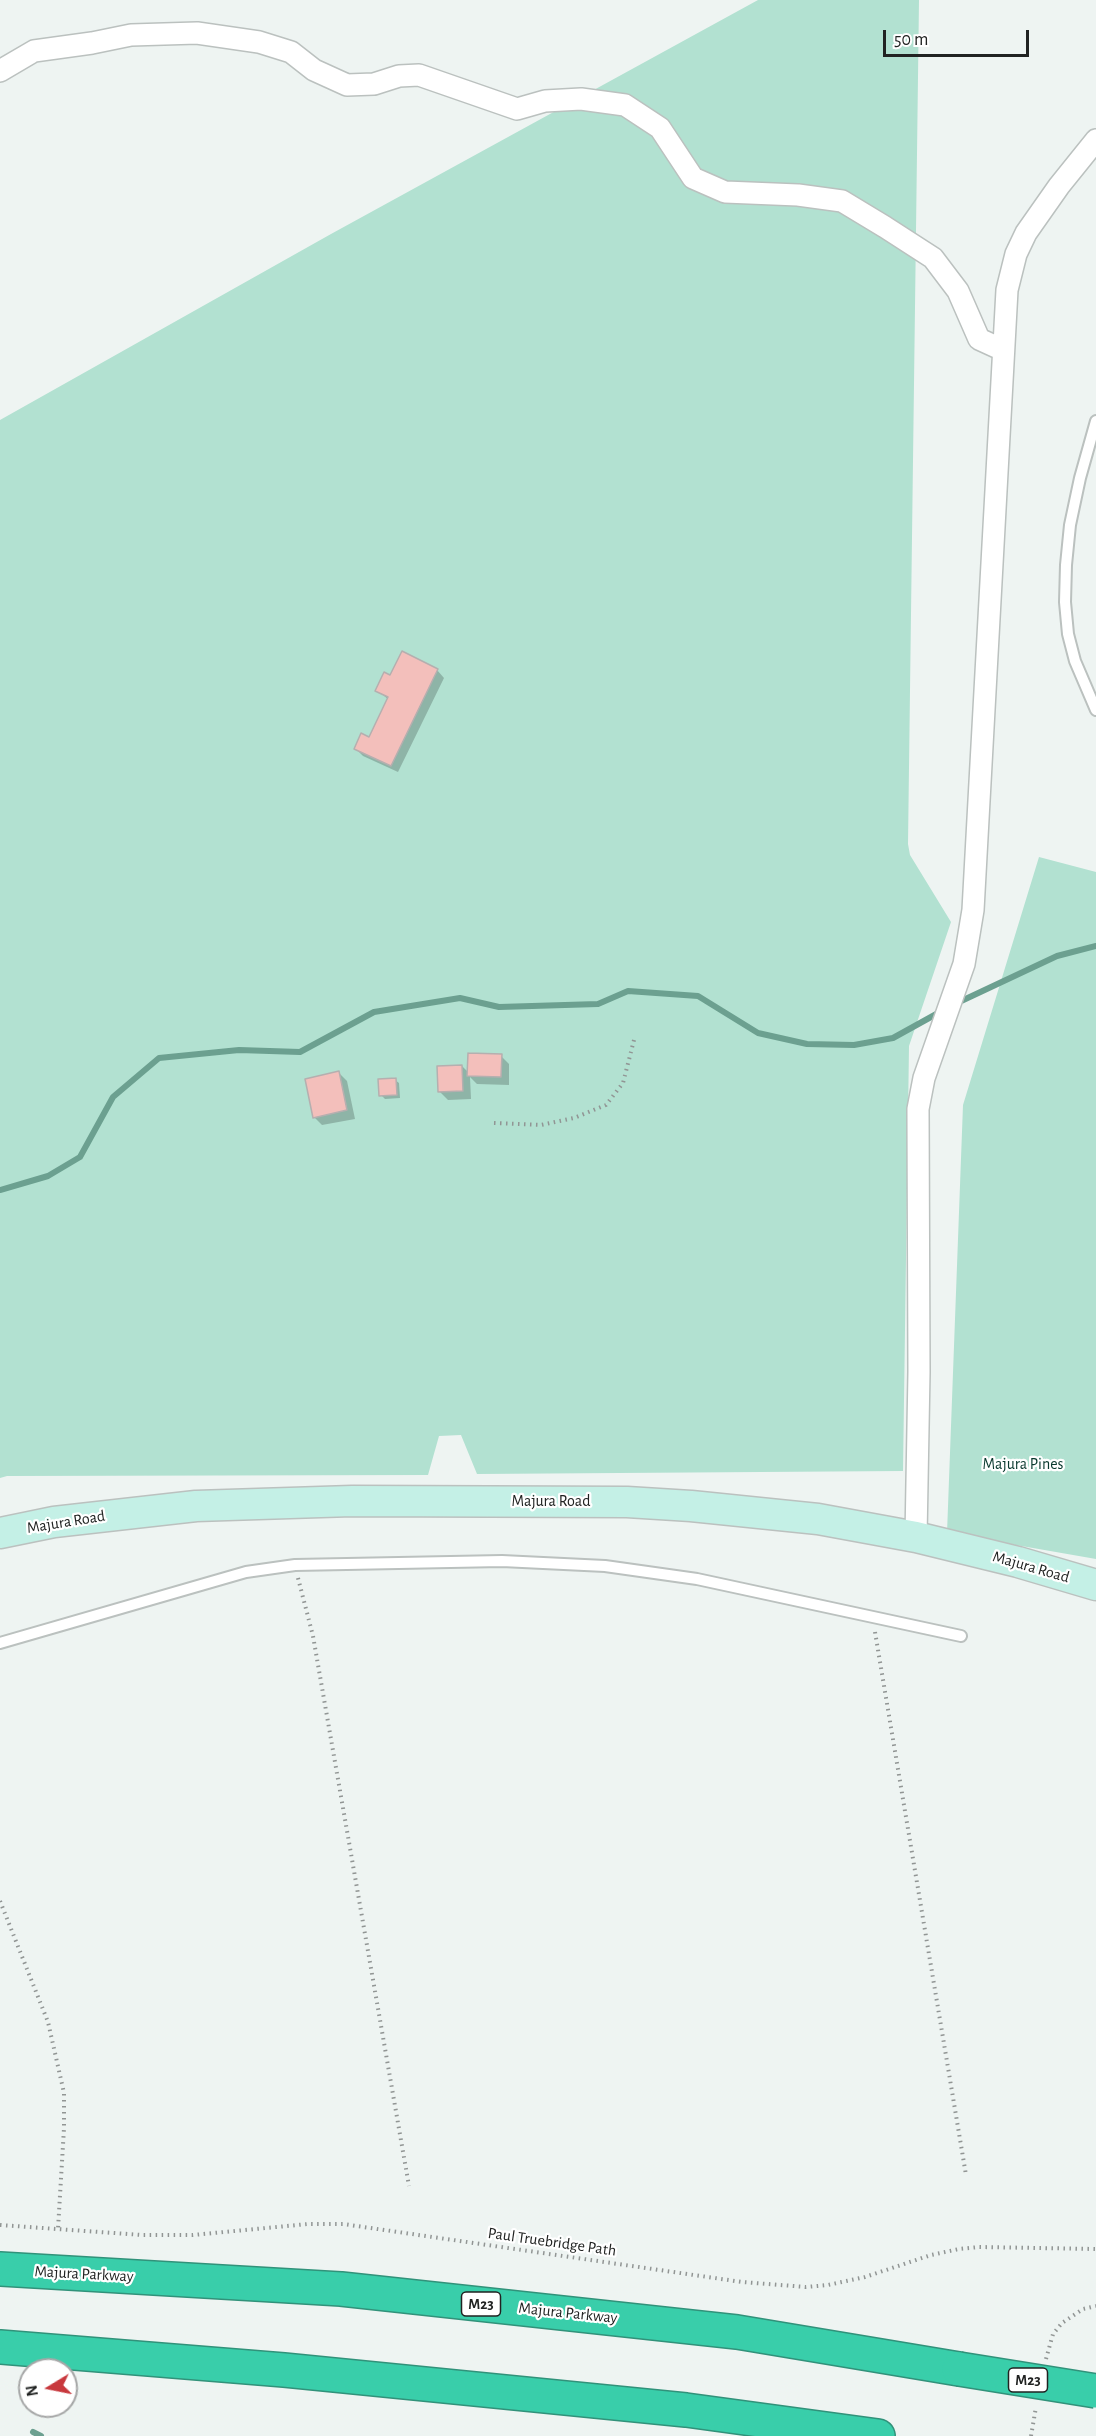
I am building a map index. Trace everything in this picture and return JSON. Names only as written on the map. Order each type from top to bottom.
[{"type":"highway","name":"Majura Parkway","points":[[0,2269],[365,2292],[737,2332],[1096,2391]]},
{"type":"highway","points":[[0,2347],[284,2370],[674,2408],[878,2436]]},
{"type":"street","points":[[0,71],[34,51],[92,44],[131,35],[197,33],[259,42],[291,52],[314,70],[348,85],[374,84],[399,75],[419,75],[517,109],[545,101],[581,99],[625,105],[660,129],[693,178],[725,192],[798,195],[842,201],[933,258],[958,291],[980,339],[1003,350]]},
{"type":"street","points":[[916,1537],[919,1372],[918,1109],[924,1078],[964,964],[974,910],[1007,290],[1016,254],[1039,212],[1096,140]]},
{"type":"street","name":"Majura Road","points":[[0,1533],[66,1521],[196,1506],[341,1501],[562,1501],[691,1506],[818,1519],[916,1537],[1018,1562],[1096,1585]]},
{"type":"lane","points":[[1096,421],[1070,525],[1065,602],[1068,634],[1074,661],[1096,710]]},
{"type":"lane","points":[[0,1643],[246,1572],[295,1565],[502,1562],[605,1566],[697,1579],[961,1636]]},
{"type":"path","points":[[494,1123],[541,1125],[574,1118],[606,1105],[623,1083],[634,1040]]},
{"type":"path","points":[[295,1565],[313,1636],[409,2186]]},
{"type":"path","points":[[872,1617],[966,2175]]},
{"type":"path","points":[[0,1901],[48,2022],[64,2093],[58,2229]]},
{"type":"path","name":"Paul Truebridge Path","points":[[0,2225],[142,2235],[193,2235],[297,2225],[343,2224],[742,2282],[806,2287],[865,2277],[931,2255],[959,2249],[979,2247],[1096,2249]]},
{"type":"green space","points":[[758,0],[919,0],[908,844],[910,855],[951,922],[909,1046],[903,1471],[477,1474],[461,1435],[439,1436],[428,1475],[7,1476],[0,1478],[0,420],[331,234]]},
{"type":"green space","name":"Majura Pines","points":[[1039,857],[1096,872],[1096,1559],[947,1533],[963,1105]]},
{"type":"building","points":[[402,651],[438,669],[391,766],[354,749],[361,733],[369,737],[388,697],[375,691],[384,672],[390,675]]},
{"type":"building","points":[[468,1053],[502,1054],[501,1077],[467,1076]]},
{"type":"building","points":[[462,1065],[463,1091],[438,1092],[437,1066]]},
{"type":"building","points":[[339,1071],[347,1110],[313,1118],[305,1079]]},
{"type":"building","points":[[396,1078],[397,1095],[379,1096],[378,1079]]},
{"type":"waterway","points":[[957,1003],[1057,956],[1096,946]]},
{"type":"waterway","points":[[0,1190],[48,1176],[80,1157],[113,1097],[159,1058],[239,1050],[300,1052],[374,1012],[460,998],[499,1007],[598,1004],[628,991],[698,996],[758,1033],[807,1044],[854,1045],[893,1038],[940,1012]]},
{"type":"waterway","points":[[33,2432],[41,2436]]}]
